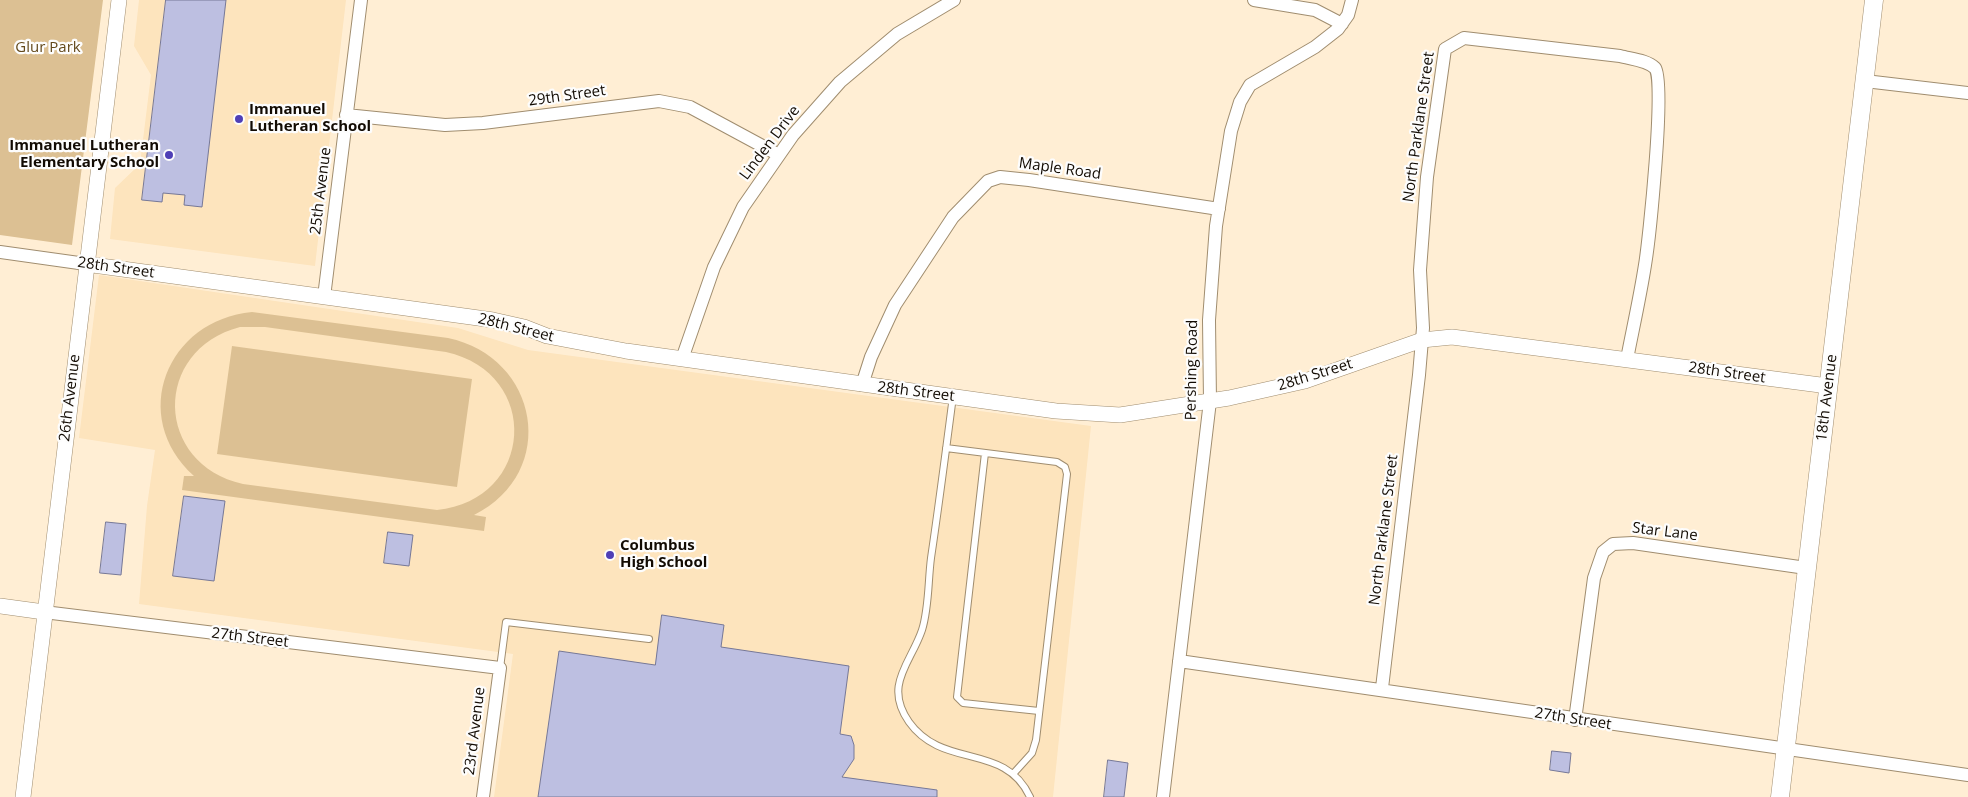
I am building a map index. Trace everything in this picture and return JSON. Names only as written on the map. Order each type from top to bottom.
[{"type":"main road","name":"18th Avenue","points":[[1780,797],[1874,0]]},
{"type":"street","name":"26th Avenue","points":[[23,797],[119,0]]},
{"type":"street","name":"25th Avenue","points":[[324,297],[361,0]]},
{"type":"street","name":"Linden Drive","points":[[682,359],[714,267],[743,208],[793,135],[840,82],[897,34],[954,0]]},
{"type":"street","points":[[1254,0],[1315,10],[1342,24]]},
{"type":"street","name":"Pershing Road","points":[[1163,797],[1210,401],[1209,320],[1219,209],[1232,131],[1240,102],[1250,84],[1315,47],[1342,24],[1348,15],[1352,0]]},
{"type":"street","name":"North Parklane Street","points":[[1382,688],[1422,340],[1420,270],[1426,186],[1445,48],[1464,38],[1486,39],[1620,56],[1645,62],[1655,68],[1660,76],[1658,129],[1646,264],[1627,359]]},
{"type":"street","points":[[1865,81],[1968,93]]},
{"type":"street","name":"29th Street","points":[[346,115],[445,126],[659,101],[690,107],[779,155]]},
{"type":"street","name":"Maple Road","points":[[862,385],[871,357],[895,305],[953,217],[988,181],[1000,177],[1029,180],[1219,209]]},
{"type":"street","name":"28th Street","points":[[0,252],[493,320],[524,327],[547,336],[682,359],[1056,411],[1120,415],[1210,401],[1305,381],[1422,340],[1452,337],[1828,386]]},
{"type":"street","name":"Star Lane","points":[[1575,720],[1594,578],[1603,552],[1613,544],[1633,543],[1806,568]]},
{"type":"street","name":"27th Street","points":[[0,606],[500,668]]},
{"type":"street","name":"27th Street","points":[[1179,660],[1382,688],[1575,720],[1968,775]]},
{"type":"street","name":"23rd Avenue","points":[[483,797],[500,668]]},
{"type":"lane","points":[[953,396],[922,629],[902,670],[898,695],[909,722],[933,745],[958,755],[982,759],[1006,768],[1024,785],[1030,797]]},
{"type":"lane","points":[[946,448],[1057,462],[1064,467],[1066,474],[1036,740],[1032,753],[1013,774]]},
{"type":"lane","points":[[985,453],[957,697],[962,703],[1039,712]]},
{"type":"lane","points":[[500,668],[506,622],[649,639]]},
{"type":"shaded area","name":"Immanuel Lutheran School","points":[[139,0],[346,0],[315,266],[110,239],[115,188],[140,164],[151,75],[134,46]]},
{"type":"shaded area","name":"Columbus High School","points":[[99,275],[458,328],[528,350],[1091,426],[1053,797],[494,797],[513,654],[139,604],[147,506],[155,450],[79,438]]},
{"type":"green space","name":"Glur Park","points":[[0,0],[103,0],[72,245],[0,235]]},
{"type":"green space","points":[[252,312],[448,338],[479,349],[503,368],[519,391],[527,418],[528,445],[519,472],[501,496],[474,515],[486,517],[484,531],[182,490],[184,476],[194,476],[174,452],[163,426],[161,400],[166,374],[179,352],[198,333],[222,319]],"holes":[[[240,327],[265,327],[446,352],[477,364],[499,384],[511,409],[514,435],[508,461],[493,484],[469,501],[437,510],[243,484],[214,472],[193,454],[180,432],[175,407],[179,382],[191,358],[211,340]]]},
{"type":"green space","points":[[232,346],[472,379],[457,487],[217,454]]},
{"type":"building","points":[[166,0],[226,0],[202,207],[184,205],[185,195],[163,193],[162,202],[142,200]]},
{"type":"building","points":[[184,496],[225,501],[214,581],[173,576]]},
{"type":"building","points":[[106,522],[126,524],[121,575],[100,573]]},
{"type":"building","points":[[388,532],[413,535],[409,566],[384,563]]},
{"type":"building","points":[[662,615],[724,625],[721,647],[849,666],[840,734],[851,736],[854,745],[854,759],[842,777],[937,790],[937,797],[538,797],[559,651],[655,665]]},
{"type":"building","points":[[1552,751],[1571,753],[1569,773],[1550,770]]},
{"type":"building","points":[[1108,760],[1128,763],[1124,797],[1104,797]]},
{"type":"place","name":"Immanuel Lutheran School","points":[[239,119]]},
{"type":"place","name":"Immanuel Lutheran Elementary School","points":[[169,155]]},
{"type":"place","name":"Columbus High School","points":[[610,555]]}]
